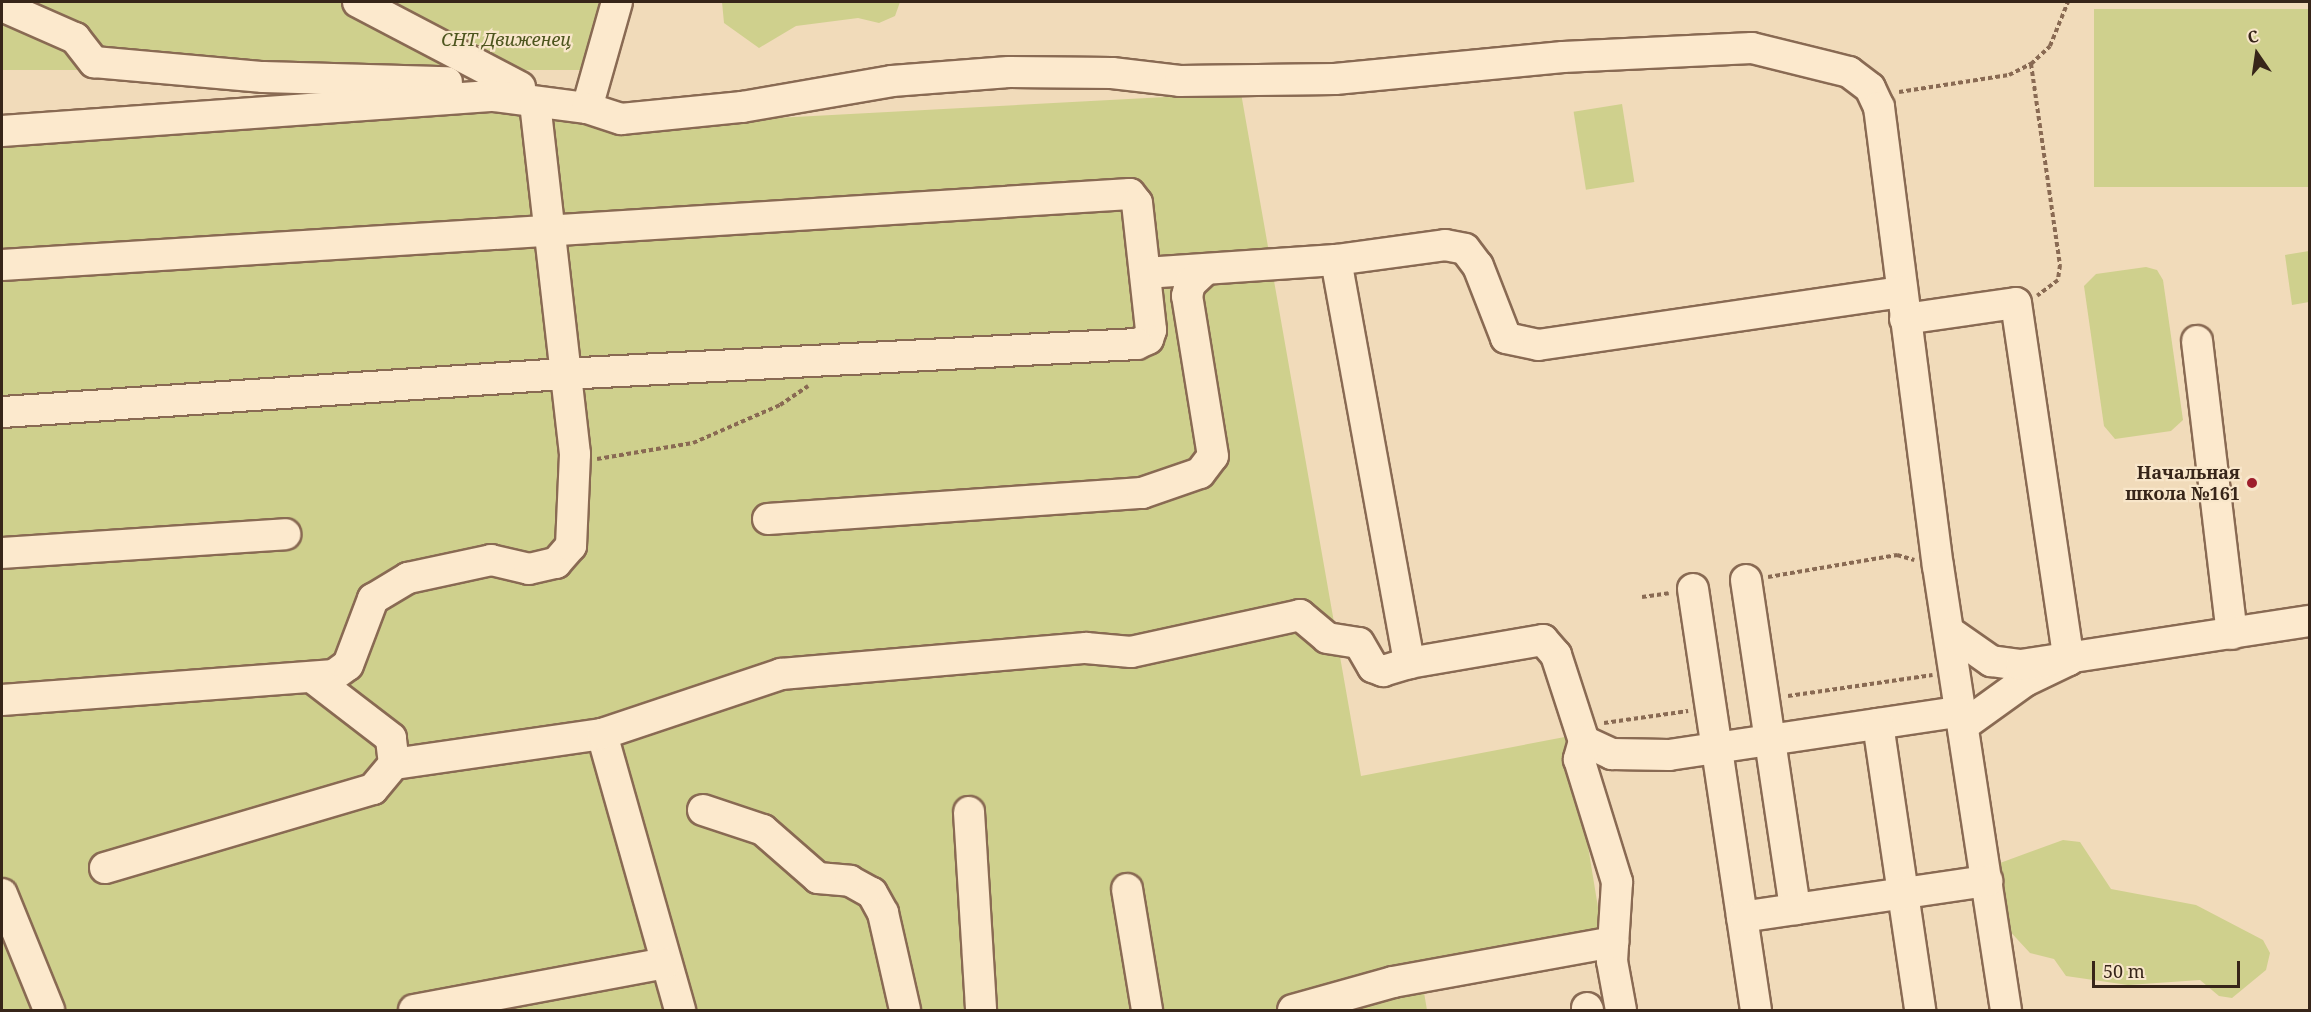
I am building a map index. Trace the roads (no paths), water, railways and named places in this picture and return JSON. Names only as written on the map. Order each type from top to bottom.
[{"type":"street","points":[[358,2],[527,95]]},
{"type":"street","points":[[589,102],[613,3]]},
{"type":"street","points":[[2,6],[75,38],[94,62],[263,77],[527,95],[589,102],[621,119],[742,107],[892,81],[1010,72],[1112,72],[1180,81],[1335,79],[1563,57],[1752,48],[1849,72],[1870,88],[1879,107],[1938,566],[1951,633],[2006,1010]]},
{"type":"street","points":[[2,131],[527,95]]},
{"type":"street","points":[[2,700],[314,679],[334,675],[348,665],[373,599],[408,578],[491,560],[530,569],[556,563],[571,546],[574,442],[562,374],[553,230],[527,95]]},
{"type":"street","points":[[2,264],[1130,194],[1137,202],[1151,330],[1148,339],[1137,344],[562,374],[2,412]]},
{"type":"street","points":[[1144,273],[1336,260],[1445,245],[1465,249],[1478,266],[1506,338],[1538,345],[1904,306],[2016,303],[2069,660]]},
{"type":"street","points":[[1336,260],[1408,663]]},
{"type":"street","points":[[768,519],[1142,493],[1200,473],[1213,456],[1187,296],[1190,284],[1206,269]]},
{"type":"street","points":[[2197,342],[2232,634]]},
{"type":"street","points":[[2,553],[285,534]]},
{"type":"street","points":[[1746,580],[1795,909]]},
{"type":"street","points":[[1693,589],[1756,1011]]},
{"type":"street","points":[[105,868],[373,789],[394,764],[602,734],[781,674],[1086,648],[1131,652],[1300,615],[1327,638],[1359,642],[1373,667],[1383,671],[1408,663],[1543,640],[1556,655],[1584,741],[1579,759],[1617,882],[1613,942],[1621,1011]]},
{"type":"street","points":[[1951,633],[1991,661],[2069,660],[2310,621]]},
{"type":"street","points":[[1584,741],[1612,754],[1717,748],[1878,724],[1963,718],[2025,681],[2069,660]]},
{"type":"street","points":[[314,679],[391,738],[394,764]]},
{"type":"street","points":[[1878,724],[1920,1011]]},
{"type":"street","points":[[602,734],[680,1011]]},
{"type":"street","points":[[703,810],[763,830],[818,878],[850,881],[872,893],[883,913],[905,1011]]},
{"type":"street","points":[[969,812],[981,1011]]},
{"type":"street","points":[[1742,917],[1987,881]]},
{"type":"street","points":[[1127,889],[1147,1011]]},
{"type":"street","points":[[2,894],[49,1011]]},
{"type":"street","points":[[1293,1011],[1393,982],[1613,942]]},
{"type":"street","points":[[414,1011],[666,963]]},
{"type":"place","name":"Начальная школа №161","points":[[2252,483]]},
{"type":"park label","name":"СНТ Движенец","points":[[506,39]]}]
